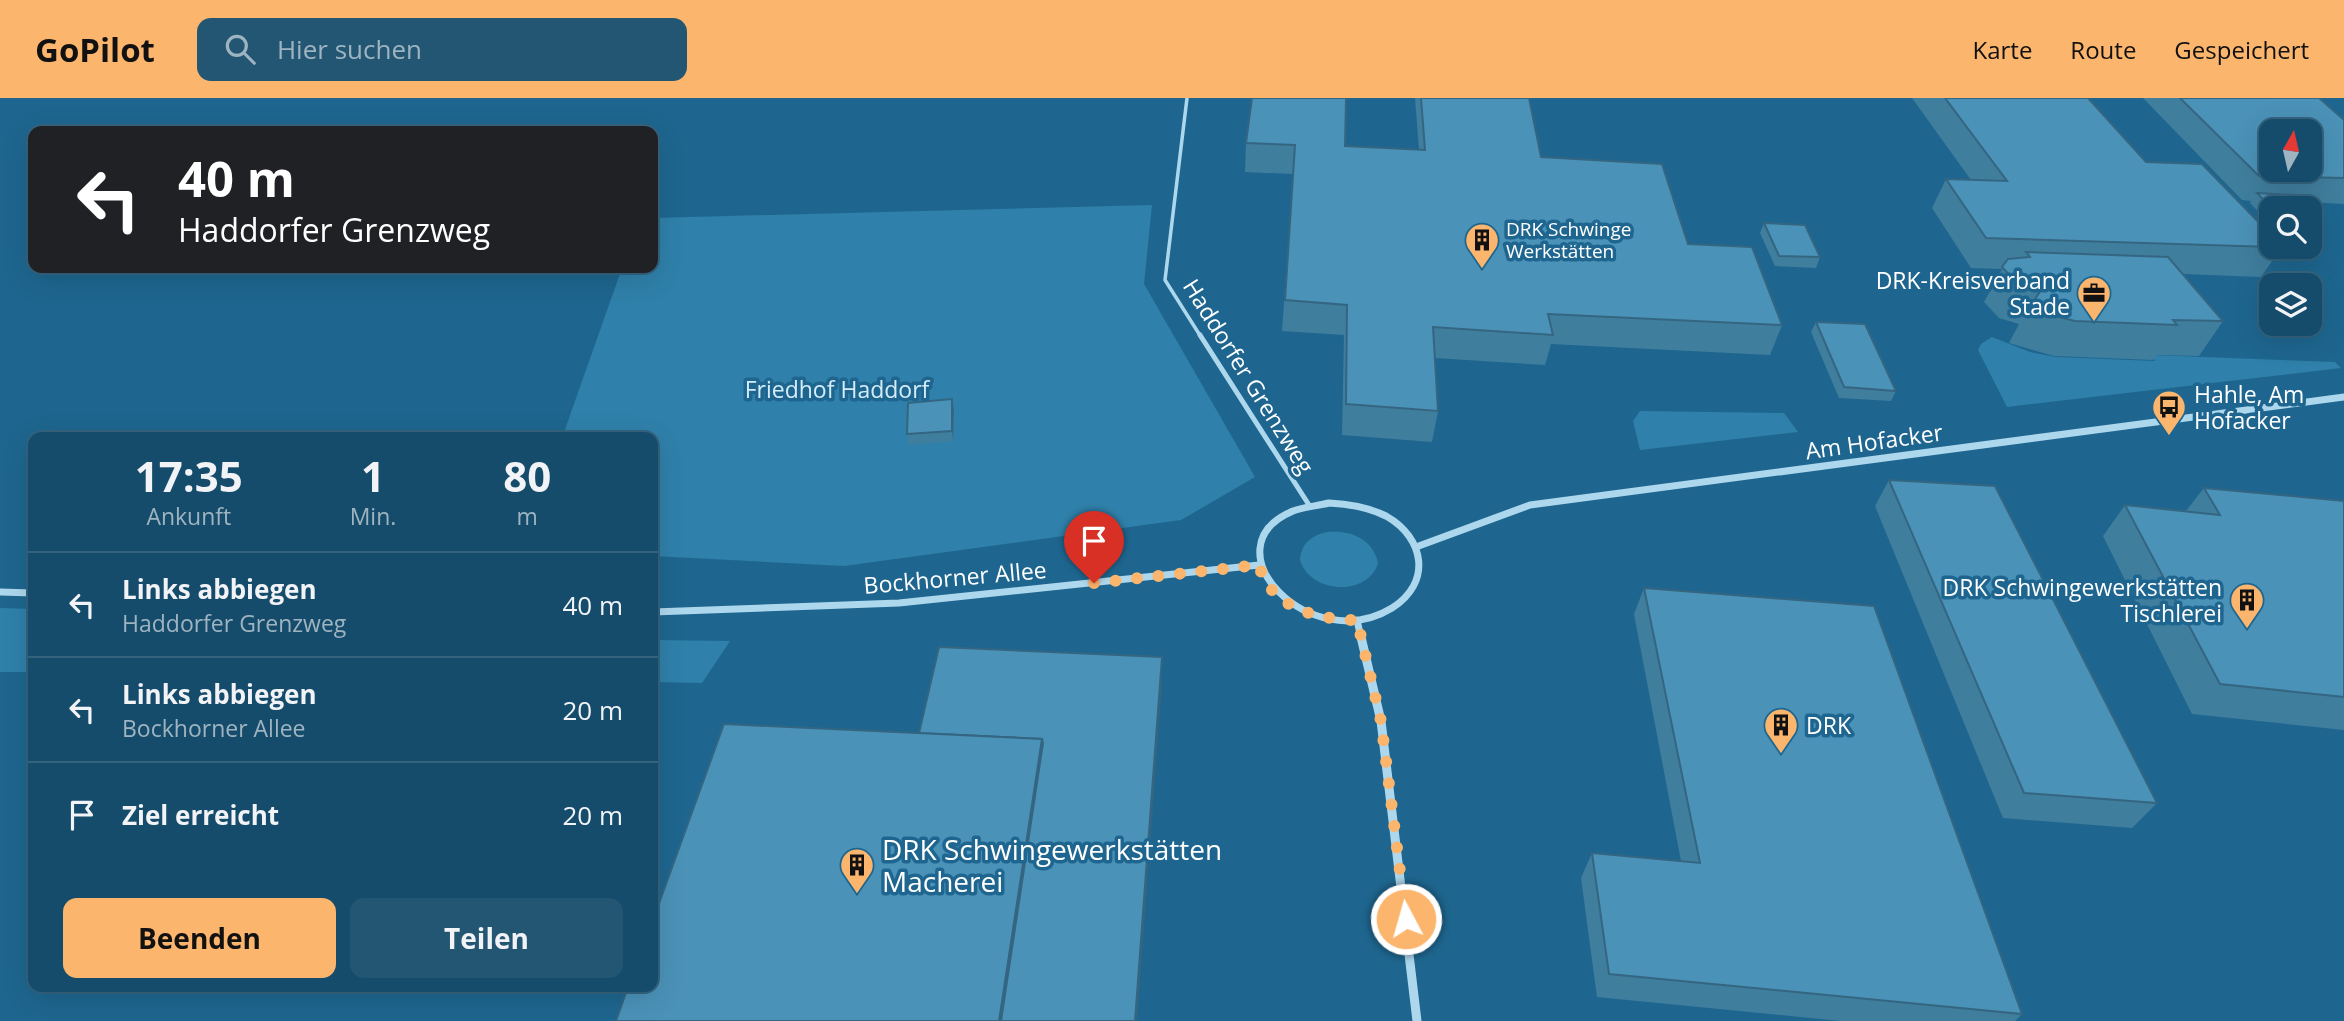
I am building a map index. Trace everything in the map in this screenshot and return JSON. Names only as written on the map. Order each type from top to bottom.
[{"type":"street","name":"Am Hofacker","points":[[1416,547],[1530,505],[2344,397]]},
{"type":"street","name":"Haddorfer Grenzweg","points":[[1259,565],[1258,551],[1265,532],[1281,517],[1309,505],[1343,503],[1369,509],[1403,528],[1416,547]]},
{"type":"street","points":[[1259,565],[1272,590],[1293,606],[1320,617],[1357,620],[1390,610],[1410,596],[1420,577],[1420,556],[1416,547]]},
{"type":"street","name":"Bockhorner Allee","points":[[658,612],[899,603],[1259,565]]},
{"type":"street","points":[[0,592],[28,593]]},
{"type":"street","points":[[1357,620],[1381,721],[1398,843],[1417,1021]]},
{"type":"lane","name":"Haddorfer Grenzweg","points":[[1186,98],[1165,280],[1309,505]]},
{"type":"green space","name":"Friedhof Haddorf","points":[[1152,205],[1144,284],[1255,477],[1181,520],[844,566],[658,556],[658,432],[564,432],[620,273],[658,273],[658,218]]},
{"type":"green space","points":[[1992,337],[2030,352],[2056,357],[2155,361],[2151,355],[2335,362],[2341,368],[2007,407],[1978,350],[1981,344]]},
{"type":"green space","points":[[1640,411],[1784,413],[1798,432],[1640,450],[1633,421]]},
{"type":"green space","points":[[1328,532],[1353,535],[1371,548],[1378,563],[1372,574],[1363,582],[1352,586],[1326,585],[1315,580],[1306,571],[1300,560],[1305,544],[1317,535]]},
{"type":"green space","points":[[0,608],[28,609],[28,672],[0,672]]},
{"type":"green space","points":[[658,640],[730,641],[702,683],[658,682]]},
{"type":"building","name":"DRK Schwinge Werkstätten","points":[[1252,98],[1346,98],[1345,146],[1425,150],[1421,98],[1529,98],[1541,157],[1662,164],[1688,244],[1752,247],[1782,325],[1548,314],[1553,335],[1433,327],[1438,411],[1346,404],[1347,305],[1285,300],[1295,145],[1246,143]]},
{"type":"building","points":[[1945,98],[2088,98],[2146,162],[2202,164],[2259,223],[2259,247],[1986,238],[1946,179],[2007,181]]},
{"type":"building","points":[[2180,98],[2319,98],[2344,120],[2344,178],[2322,177],[2322,119],[2259,119],[2259,176]]},
{"type":"building","points":[[2257,193],[2296,196],[2260,196]]},
{"type":"building","points":[[1764,223],[1805,225],[1820,257],[1779,256]]},
{"type":"building","points":[[2026,252],[2168,257],[2223,321],[2173,320],[2177,325],[2075,321],[2028,309],[2041,290],[2018,284],[2002,267],[2008,259],[2030,257]]},
{"type":"building","points":[[1816,322],[1865,324],[1896,391],[1844,387]]},
{"type":"building","points":[[952,399],[952,431],[907,434],[908,403]]},
{"type":"building","points":[[1889,480],[1995,486],[2157,803],[2024,793]]},
{"type":"building","name":"DRK Schwingewerkstätten Tischlerei","points":[[2204,488],[2344,501],[2344,697],[2220,684],[2125,505],[2220,515]]},
{"type":"building","name":"DRK","points":[[1644,588],[1874,606],[2022,1014],[1609,974],[1592,853],[1700,863]]},
{"type":"building","points":[[939,647],[1162,657],[1135,1021],[1001,1021],[1043,743],[1042,739],[919,733]]},
{"type":"building","name":"DRK Schwingewerkstätten Macherei","points":[[724,724],[1042,739],[999,1021],[616,1021],[626,992],[658,992],[658,906]]},
{"type":"place","name":"DRK Schwinge Werkstätten","points":[[1482,270]]},
{"type":"place","name":"DRK-Kreisverband Stade","points":[[2094,323]]},
{"type":"place","name":"Hahle, Am Hofacker","points":[[2169,437]]},
{"type":"place","name":"DRK Schwingewerkstätten Tischlerei","points":[[2247,630]]},
{"type":"place","name":"DRK","points":[[1781,755]]},
{"type":"place","name":"DRK Schwingewerkstätten Macherei","points":[[857,895]]},
{"type":"route","points":[[1094,583],[1259,565],[1272,590],[1293,606],[1320,617],[1357,620],[1381,721],[1406,919]]}]
